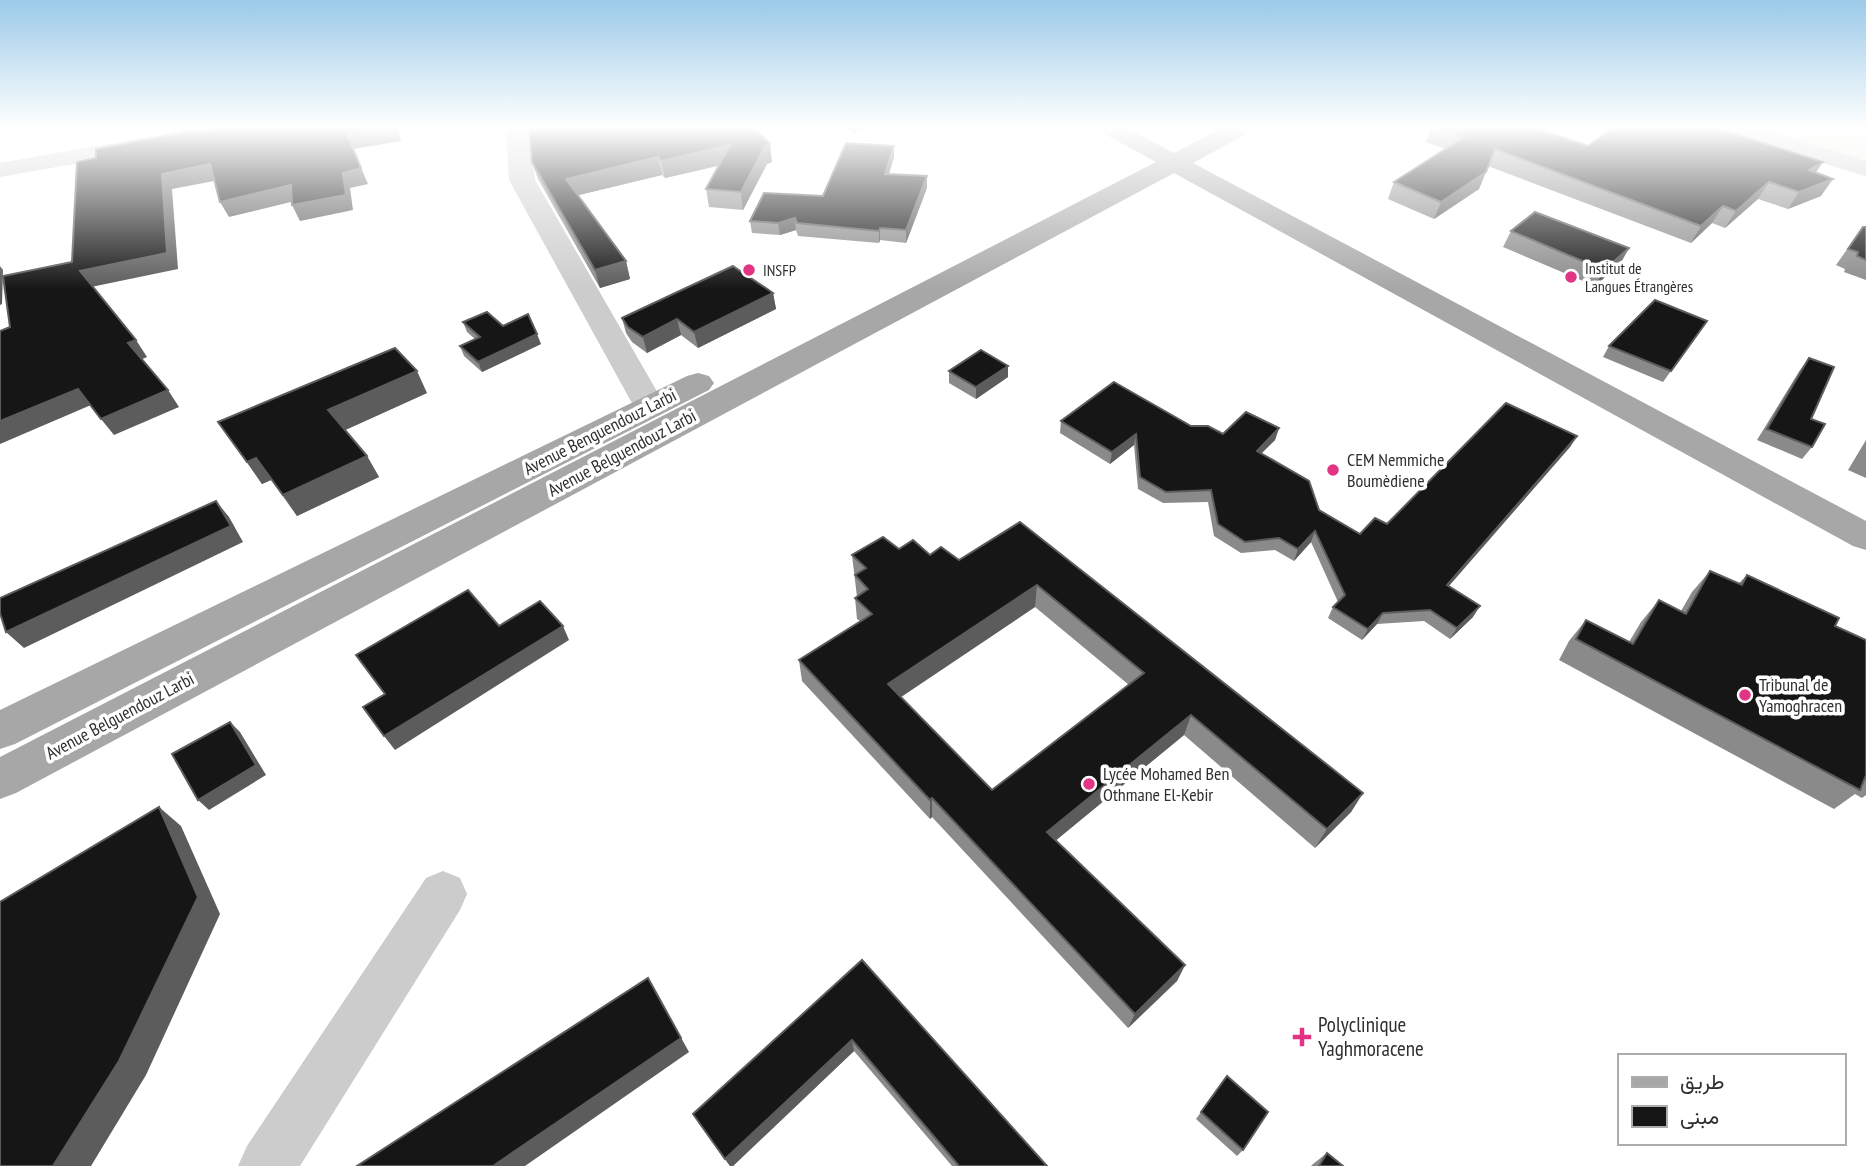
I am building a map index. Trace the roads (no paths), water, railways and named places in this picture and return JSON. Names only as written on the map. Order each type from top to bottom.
[{"type":"main road","name":"Avenue Benguendouz Larbi","points":[[0,731],[650,407],[1113,180]]},
{"type":"main road","name":"Avenue Belguendouz Larbi","points":[[0,779],[1117,180]]},
{"type":"main road","points":[[1208,180],[1866,537]]},
{"type":"street","points":[[522,180],[650,407]]},
{"type":"street","points":[[267,1166],[443,894]]},
{"type":"place","name":"INSFP","points":[[749,270]]},
{"type":"place","name":"Institut de Langues Étrangères","points":[[1571,277]]},
{"type":"place","name":"CEM Nemmiche Boumèdiene","points":[[1333,470]]},
{"type":"place","name":"Tribunal de Yamoghracen","points":[[1745,695]]},
{"type":"place","name":"Lycée Mohamed Ben Othmane El-Kebir","points":[[1089,784]]},
{"type":"place","name":"Polyclinique Yaghmoracene","points":[[1302,1037]]}]
